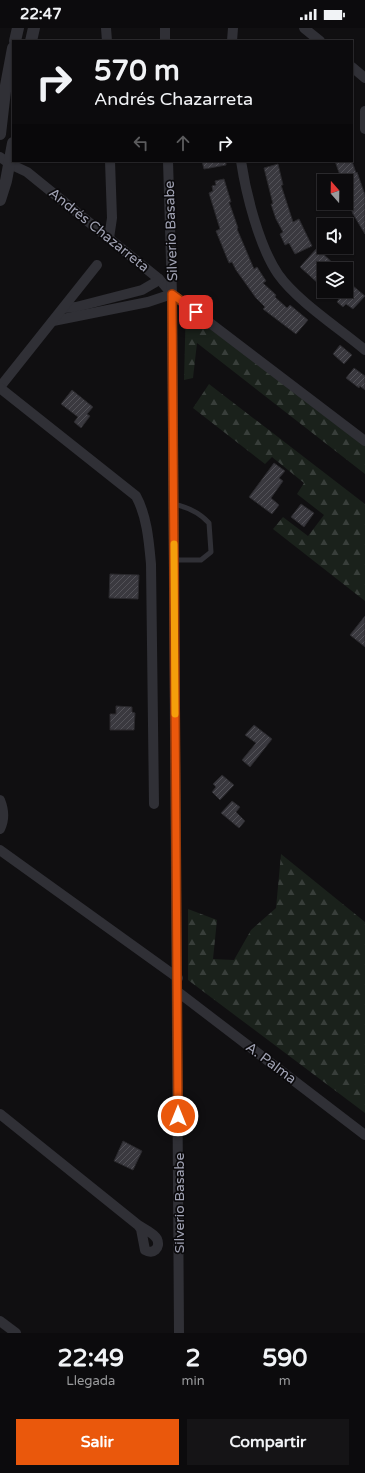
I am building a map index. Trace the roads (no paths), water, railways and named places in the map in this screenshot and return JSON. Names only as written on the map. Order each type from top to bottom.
[{"type":"street","points":[[15,40],[18,28]]},
{"type":"street","points":[[31,40],[34,28]]},
{"type":"street","points":[[106,28],[107,40]]},
{"type":"street","points":[[164,28],[165,40]]},
{"type":"street","points":[[232,40],[234,28]]},
{"type":"street","points":[[304,28],[319,40]]},
{"type":"street","points":[[0,134],[5,91],[12,53]]},
{"type":"street","points":[[353,69],[365,78]]},
{"type":"street","points":[[365,111],[365,129]]},
{"type":"street","points":[[0,200],[5,160],[12,145]]},
{"type":"street","name":"Andrés Chazarreta","points":[[5,160],[27,172],[159,279],[172,294],[365,441]]},
{"type":"street","points":[[109,238],[112,218],[110,162]]},
{"type":"street","name":"Silverio Basabe","points":[[168,162],[172,294],[178,978],[179,1333]]},
{"type":"street","points":[[241,162],[253,216],[268,256],[277,273],[311,307],[365,350]]},
{"type":"street","points":[[97,265],[0,388],[136,496],[141,505],[149,544],[151,564],[154,804]]},
{"type":"street","points":[[64,308],[76,307],[142,290],[159,279]]},
{"type":"street","points":[[53,321],[148,302],[172,294]]},
{"type":"street","points":[[0,800],[4,811],[0,829]]},
{"type":"street","points":[[0,850],[178,978]]},
{"type":"street","name":"A. Palma","points":[[178,992],[365,1135]]},
{"type":"street","points":[[0,1114],[138,1225]]},
{"type":"street","points":[[0,1321],[16,1333]]},
{"type":"lane","points":[[173,504],[186,506],[202,515],[209,522],[211,552],[201,560],[174,560]]}]
